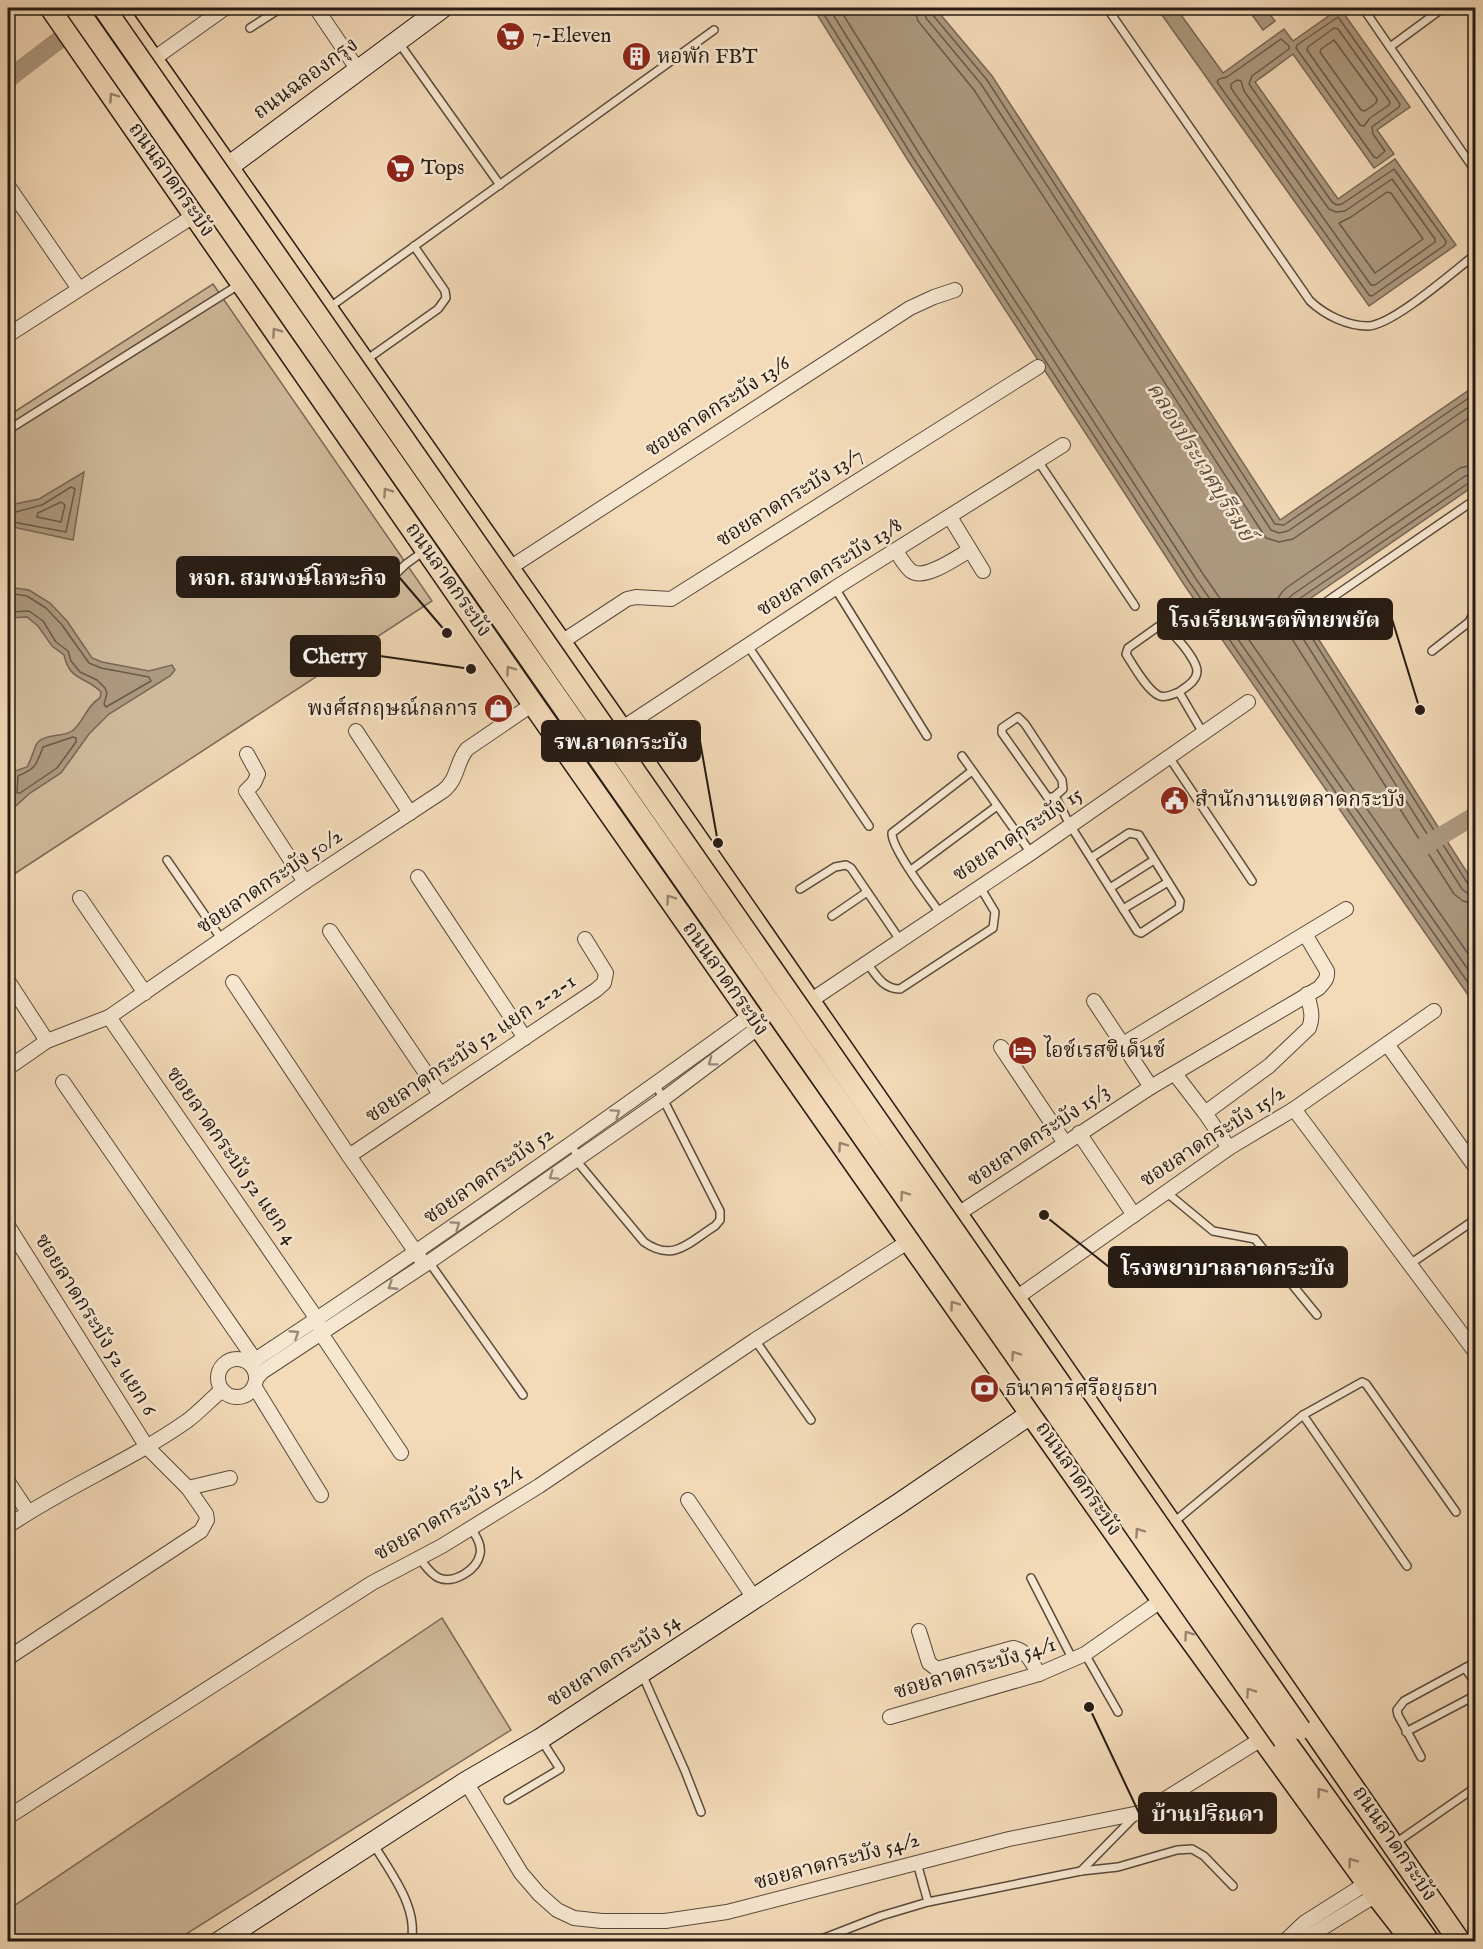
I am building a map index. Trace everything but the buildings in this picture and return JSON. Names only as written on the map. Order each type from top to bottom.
[{"type":"main road","name":"ถนนลาดกระบัง","points":[[51,8],[533,704],[909,1241],[1162,1600],[1372,1889],[1413,1941]]},
{"type":"main road","points":[[76,8],[1270,1720],[1429,1941]]},
{"type":"main road","points":[[104,8],[1448,1932],[1476,1941]]},
{"type":"main road","name":"ถนนฉลองกรุง","points":[[228,167],[442,8]]},
{"type":"main road","points":[[121,14],[228,167]]},
{"type":"main road","name":"ถนนลาดกระบัง","points":[[228,167],[1173,1523],[1394,1844],[1448,1932],[1460,1941]]},
{"type":"main road","points":[[1032,1413],[1075,1384]]},
{"type":"main road","name":"ซอยลาดกระบัง 54","points":[[219,1941],[466,1782],[540,1739],[900,1503],[1032,1413]]},
{"type":"street","points":[[153,61],[225,8]]},
{"type":"street","points":[[316,8],[358,70]]},
{"type":"street","points":[[8,186],[79,289]]},
{"type":"street","points":[[8,334],[195,215]]},
{"type":"street","name":"ซอยลาดกระบัง 13/6","points":[[508,569],[910,308],[955,290]]},
{"type":"street","name":"ซอยลาดกระบัง 13/7","points":[[560,643],[627,599],[670,598],[1038,367]]},
{"type":"street","name":"ซอยลาดกระบัง 13/8","points":[[621,729],[835,588],[1063,445]]},
{"type":"street","points":[[950,517],[983,571]]},
{"type":"street","points":[[896,551],[912,572],[919,574],[936,569],[970,550]]},
{"type":"street","name":"ซอยลาดกระบัง 15","points":[[810,1000],[1031,853],[1248,702]]},
{"type":"street","name":"ซอยลาดกระบัง 50/2","points":[[8,1068],[47,1041],[109,1017],[304,882],[448,787],[467,749],[533,704]]},
{"type":"street","points":[[356,731],[410,813]]},
{"type":"street","points":[[247,754],[258,774],[254,783],[246,791],[304,882]]},
{"type":"street","points":[[418,877],[525,1038]]},
{"type":"street","points":[[80,897],[145,993]]},
{"type":"street","points":[[1123,1044],[1346,909]]},
{"type":"street","points":[[330,931],[440,1094]]},
{"type":"street","name":"ซอยลาดกระบัง 15/3","points":[[958,1215],[1151,1087],[1318,988],[1328,976],[1327,971],[1305,934]]},
{"type":"street","name":"ซอยลาดกระบัง 52 แยก 2-2-1","points":[[349,1156],[604,983],[606,974],[604,967],[585,939]]},
{"type":"street","points":[[8,981],[47,1041]]},
{"type":"street","points":[[233,982],[420,1259],[429,1262]]},
{"type":"street","points":[[1205,1113],[1269,1066],[1309,1028],[1312,1022],[1307,994]]},
{"type":"street","points":[[1094,1001],[1151,1087]]},
{"type":"street","name":"ซอยลาดกระบัง 15/2","points":[[1016,1298],[1229,1148],[1294,1109],[1434,1011]]},
{"type":"street","name":"ซอยลาดกระบัง 52 แยก 4","points":[[109,1017],[320,1325],[324,1338],[401,1453]]},
{"type":"street","name":"ซอยลาดกระบัง 52","points":[[755,1021],[656,1085],[416,1252],[320,1325],[262,1372],[249,1392],[235,1397],[222,1390],[217,1374],[227,1360],[236,1358],[250,1360],[320,1325],[429,1262],[662,1100],[755,1021]]},
{"type":"street","points":[[1387,1044],[1476,1168]]},
{"type":"street","points":[[1001,1047],[1065,1143]]},
{"type":"street","points":[[1175,1074],[1229,1148]]},
{"type":"street","points":[[63,1082],[250,1360],[256,1372],[255,1383],[321,1494]]},
{"type":"street","points":[[1294,1109],[1476,1353]]},
{"type":"street","points":[[1079,1133],[1134,1215]]},
{"type":"street","name":"ซอยลาดกระบัง 52 แยก 6","points":[[8,1226],[147,1447],[188,1488],[206,1514],[206,1526],[201,1531],[8,1658]]},
{"type":"street","name":"ซอยลาดกระบัง 52/1","points":[[8,1817],[353,1595],[471,1528],[539,1486],[755,1340],[909,1241]]},
{"type":"street","points":[[8,1526],[28,1512],[147,1447],[189,1420],[222,1390]]},
{"type":"street","points":[[188,1488],[230,1478]]},
{"type":"street","points":[[8,1482],[28,1512]]},
{"type":"street","points":[[688,1500],[753,1598]]},
{"type":"street","name":"ซอยลาดกระบัง 54/1","points":[[890,1717],[1038,1674],[1079,1657],[1162,1600]]},
{"type":"street","points":[[919,1631],[929,1663],[937,1669],[1013,1648],[1026,1654],[1038,1674]]},
{"type":"street","name":"ซอยลาดกระบัง 54/2","points":[[466,1782],[521,1873],[557,1910],[574,1918],[602,1921],[665,1921],[727,1912],[1009,1839],[1139,1812],[1154,1806],[1263,1738]]},
{"type":"street","points":[[1285,1941],[1311,1935],[1372,1889]]},
{"type":"lane","points":[[250,28],[281,8]]},
{"type":"lane","points":[[1107,8],[1310,301],[1321,311],[1342,321],[1368,326],[1381,323],[1404,309],[1476,254]]},
{"type":"lane","points":[[1363,8],[1476,172]]},
{"type":"lane","points":[[1390,47],[1443,8]]},
{"type":"lane","points":[[328,309],[714,30]]},
{"type":"lane","points":[[398,42],[500,185]]},
{"type":"lane","points":[[364,361],[438,309],[446,298],[445,291],[414,246]]},
{"type":"lane","points":[[8,430],[243,283]]},
{"type":"lane","points":[[1038,461],[1135,606]]},
{"type":"lane","points":[[1320,606],[1476,499]]},
{"type":"lane","points":[[383,586],[406,564],[426,550]]},
{"type":"lane","points":[[835,588],[927,736]]},
{"type":"lane","points":[[1432,651],[1469,622],[1476,608]]},
{"type":"lane","points":[[1159,626],[1165,626],[1171,631],[1195,664],[1196,677],[1179,692],[1165,697],[1158,695],[1150,689],[1126,654],[1128,648],[1159,626]]},
{"type":"lane","points":[[748,646],[869,826]]},
{"type":"lane","points":[[1179,692],[1203,733]]},
{"type":"lane","points":[[1018,717],[1062,780],[1063,789],[1055,796],[1048,798],[1002,733],[1002,728],[1018,717]]},
{"type":"lane","points":[[962,756],[1031,853]]},
{"type":"lane","points":[[1169,757],[1252,881]]},
{"type":"lane","points":[[940,913],[911,870],[892,838],[892,833],[972,771]]},
{"type":"lane","points":[[1055,796],[1070,825],[1137,932],[1142,933],[1179,908],[1180,901],[1139,835],[1130,832],[1091,858]]},
{"type":"lane","points":[[911,870],[997,806]]},
{"type":"lane","points":[[167,860],[222,940]]},
{"type":"lane","points":[[1110,888],[1154,860]]},
{"type":"lane","points":[[800,889],[835,867],[846,865],[851,868],[900,940]]},
{"type":"lane","points":[[1123,909],[1168,882]]},
{"type":"lane","points":[[867,962],[883,984],[900,989],[993,928],[995,912],[980,887]]},
{"type":"lane","points":[[832,916],[867,892]]},
{"type":"lane","points":[[572,1144],[580,1164],[644,1242],[653,1249],[673,1252],[715,1226],[720,1220],[720,1210],[656,1085]]},
{"type":"lane","points":[[1166,1192],[1214,1231],[1255,1239],[1317,1315]]},
{"type":"lane","points":[[1410,1264],[1476,1219]]},
{"type":"lane","points":[[429,1262],[523,1395]]},
{"type":"lane","points":[[755,1340],[811,1420]]},
{"type":"lane","points":[[1173,1523],[1303,1415],[1362,1382],[1366,1384],[1456,1512]]},
{"type":"lane","points":[[1303,1415],[1407,1566]]},
{"type":"lane","points":[[419,1558],[436,1577],[444,1579],[466,1573],[476,1563],[480,1553],[479,1543],[471,1528]]},
{"type":"lane","points":[[1031,1578],[1079,1657],[1118,1712]]},
{"type":"lane","points":[[1421,1757],[1406,1732],[1397,1710],[1404,1701],[1476,1662]]},
{"type":"lane","points":[[1465,1668],[1476,1684]]},
{"type":"lane","points":[[641,1672],[686,1771],[701,1812]]},
{"type":"lane","points":[[1406,1732],[1476,1695]]},
{"type":"lane","points":[[508,1800],[560,1769],[540,1739]]},
{"type":"lane","points":[[1394,1844],[1476,1787]]},
{"type":"lane","points":[[1081,1871],[1139,1812]]},
{"type":"lane","points":[[373,1843],[402,1894],[411,1916],[411,1941]]},
{"type":"lane","points":[[814,1941],[928,1902],[1081,1871],[1118,1867],[1177,1850],[1192,1850],[1204,1856],[1233,1886]]},
{"type":"lane","points":[[917,1863],[928,1902]]},
{"type":"shaded area","points":[[213,284],[432,601],[8,878],[8,416]]},
{"type":"shaded area","points":[[442,1618],[511,1730],[175,1941],[8,1941],[8,1910]]},
{"type":"water","name":"คลองประเวศบุรีรมย์","points":[[813,8],[935,8],[992,76],[1280,520],[1475,386],[1475,485],[1298,607],[1475,885],[1475,1005],[1185,586],[909,162]]},
{"type":"water","points":[[1157,8],[1176,8],[1223,73],[1284,29],[1293,41],[1340,8],[1410,107],[1377,130],[1394,154],[1374,168],[1293,54],[1255,82],[1338,199],[1395,159],[1456,245],[1369,306]]},
{"type":"water","points":[[1247,8],[1265,8],[1275,21],[1263,30]]},
{"type":"water","points":[[84,472],[73,540],[8,526],[8,509],[15,504],[39,499]]},
{"type":"water","points":[[8,587],[29,590],[50,603],[67,621],[92,658],[149,671],[172,665],[175,670],[170,676],[109,714],[89,734],[61,773],[30,793],[8,813],[8,791],[12,772],[27,767],[39,741],[72,731],[91,705],[100,698],[101,692],[70,670],[64,655],[52,646],[38,626],[27,617],[8,618]]},
{"type":"waterway","points":[[8,79],[101,8]]},
{"type":"waterway","points":[[1424,846],[1476,815]]},
{"type":"place","name":"7-Eleven","points":[[511,36]]},
{"type":"place","name":"หอพัก FBT","points":[[636,57]]},
{"type":"place","name":"Tops","points":[[400,168]]},
{"type":"place","name":"หจก. สมพงษ์โลหะกิจ","points":[[447,633]]},
{"type":"place","name":"Cherry","points":[[471,669]]},
{"type":"place","name":"พงศ์สกฤษณ์กลการ","points":[[499,709]]},
{"type":"place","name":"โรงเรียนพรตพิทยพยัต","points":[[1420,710]]},
{"type":"place","name":"สำนักงานเขตลาดกระบัง","points":[[1174,800]]},
{"type":"place","name":"รพ.ลาดกระบัง","points":[[718,843]]},
{"type":"place","name":"ไอช์เรสซิเด็นช์","points":[[1023,1051]]},
{"type":"place","name":"โรงพยาบาลลาดกระบัง","points":[[1044,1215]]},
{"type":"place","name":"ธนาคารศรีอยุธยา","points":[[984,1389]]},
{"type":"place","name":"บ้านปริณดา","points":[[1089,1707]]}]
